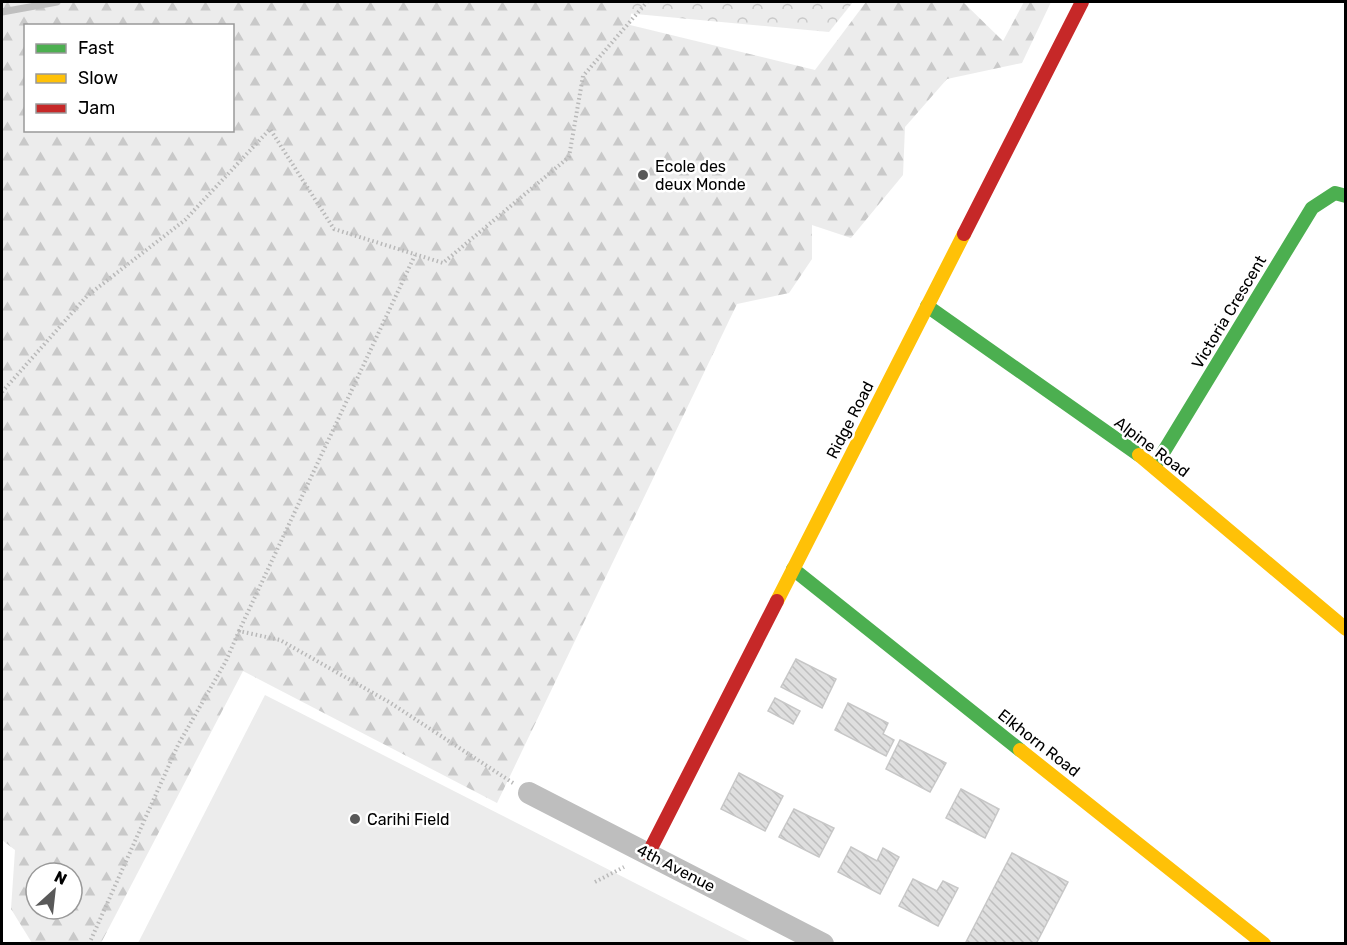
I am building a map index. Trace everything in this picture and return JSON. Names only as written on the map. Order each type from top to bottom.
[{"type":"street","name":"Ridge Road","points":[[648,854],[1082,2]]},
{"type":"street","name":"Victoria Crescent","points":[[1155,466],[1312,208],[1335,193],[1346,196]]},
{"type":"street","name":"Alpine Road","points":[[927,306],[1155,466],[1346,629]]},
{"type":"street","name":"Elkhorn Road","points":[[793,569],[1264,944]]},
{"type":"street","name":"4th Avenue","points":[[529,793],[823,944]]},
{"type":"path","points":[[2,392],[87,296],[185,220],[270,129],[334,229],[443,263],[569,157],[583,76],[647,2]]},
{"type":"path","points":[[89,944],[178,745],[226,661],[415,255]]},
{"type":"path","points":[[239,631],[280,640],[389,702],[529,793]]},
{"type":"green space","points":[[2,2],[632,2],[630,25],[815,70],[866,2],[963,2],[1003,41],[1024,2],[1051,2],[1022,63],[947,79],[905,127],[903,175],[851,238],[812,225],[812,259],[789,293],[737,304],[497,803],[243,671],[101,943],[32,943],[11,909],[15,850],[2,840]]},
{"type":"green space","points":[[617,2],[853,2],[829,32],[614,12]]},
{"type":"green space","name":"Carihi Field","points":[[265,695],[753,943],[138,943]]},
{"type":"building","points":[[796,659],[836,679],[822,708],[781,687]]},
{"type":"building","points":[[775,698],[800,711],[793,724],[768,711]]},
{"type":"building","points":[[848,703],[888,723],[883,734],[894,740],[886,756],[835,730]]},
{"type":"building","points":[[900,740],[946,763],[930,792],[886,769]]},
{"type":"building","points":[[739,773],[783,796],[765,831],[721,809]]},
{"type":"building","points":[[961,789],[999,809],[985,838],[946,818]]},
{"type":"building","points":[[794,809],[834,828],[819,857],[779,837]]},
{"type":"building","points":[[851,847],[877,861],[883,848],[899,857],[880,894],[838,872]]},
{"type":"building","points":[[1012,853],[1068,882],[1036,944],[965,944]]},
{"type":"building","points":[[913,879],[937,891],[943,881],[958,888],[938,926],[899,906]]},
{"type":"waterway","points":[[2,12],[57,2]]},
{"type":"traffic: fast","points":[[1155,466],[1312,208],[1335,193],[1346,196]]},
{"type":"traffic: fast","points":[[927,306],[1139,455]]},
{"type":"traffic: fast","points":[[793,569],[1020,750]]},
{"type":"traffic: slow","points":[[777,601],[964,234]]},
{"type":"traffic: slow","points":[[1139,455],[1346,629]]},
{"type":"traffic: slow","points":[[1020,750],[1264,944]]},
{"type":"traffic: jam","points":[[964,234],[1082,2]]},
{"type":"traffic: jam","points":[[648,854],[777,601]]},
{"type":"place","name":"Ecole des deux Monde","points":[[643,175]]},
{"type":"place","name":"Carihi Field","points":[[355,819]]}]
